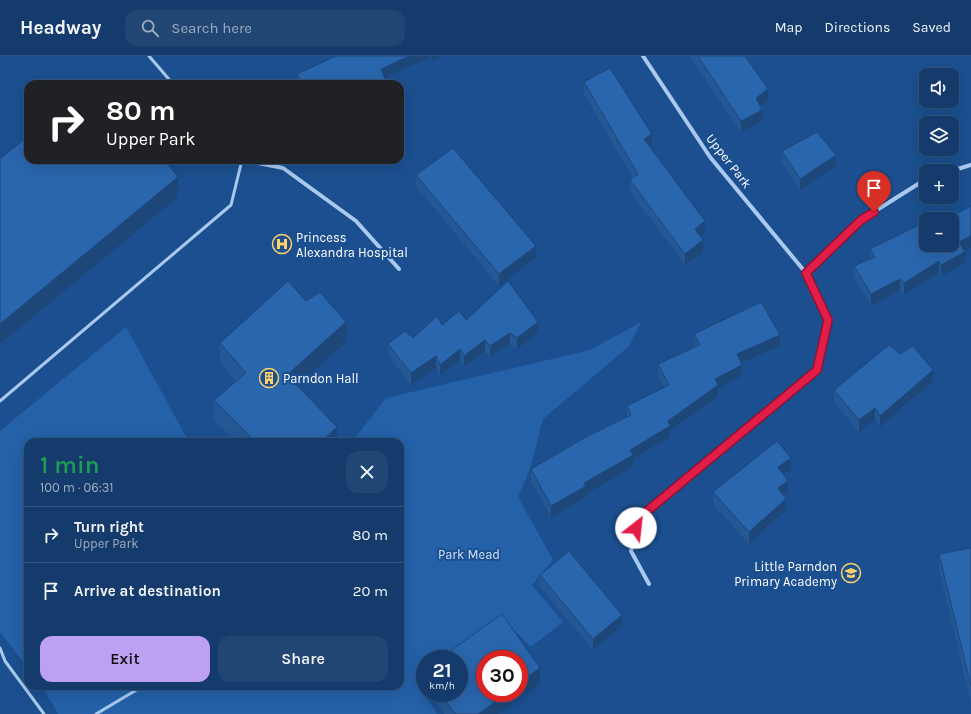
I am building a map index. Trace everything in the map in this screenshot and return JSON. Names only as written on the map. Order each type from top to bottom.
[{"type":"street","name":"Upper Park","points":[[643,56],[710,157],[806,273],[828,320],[817,370],[640,517],[631,550],[649,584]]},
{"type":"street","points":[[263,164],[283,168],[356,221],[399,269]]},
{"type":"street","points":[[959,169],[971,165]]},
{"type":"street","points":[[806,273],[861,220],[919,183]]},
{"type":"lane","points":[[149,56],[170,80]]},
{"type":"lane","points":[[0,401],[231,205],[242,164]]},
{"type":"lane","points":[[0,648],[5,661],[24,687]]},
{"type":"lane","points":[[26,690],[44,714]]},
{"type":"lane","points":[[96,714],[136,690]]},
{"type":"green space","name":"Park Mead","points":[[641,322],[628,347],[543,419],[530,469],[518,497],[553,560],[532,585],[563,622],[531,647],[512,628],[500,627],[468,650],[416,650],[416,702],[430,702],[437,714],[58,714],[44,690],[404,690],[404,438],[355,438],[386,398],[590,350]]},
{"type":"green space","points":[[126,327],[187,438],[24,438],[24,663],[0,632],[0,431]]},
{"type":"building","points":[[336,56],[409,56],[381,69],[386,80],[300,80],[297,74]]},
{"type":"building","points":[[698,56],[745,56],[768,89],[756,98],[762,110],[741,121]]},
{"type":"building","points":[[610,68],[652,134],[644,139],[705,221],[695,229],[703,240],[685,254],[630,180],[638,174],[584,82]]},
{"type":"building","points":[[817,132],[836,155],[800,179],[782,151]]},
{"type":"building","points":[[24,139],[24,164],[167,164],[178,177],[0,324],[0,159]]},
{"type":"building","points":[[453,148],[536,246],[499,274],[416,175]]},
{"type":"building","points":[[971,206],[971,236],[959,242],[959,212]]},
{"type":"building","points":[[919,225],[919,252],[959,252],[959,242],[965,252],[941,265],[939,261],[904,283],[900,279],[871,294],[854,266],[875,257],[870,249]]},
{"type":"building","name":"Parndon Hall","points":[[288,281],[306,301],[320,292],[346,322],[287,375],[337,427],[325,438],[252,438],[214,400],[246,373],[220,343]]},
{"type":"building","points":[[508,281],[538,322],[517,338],[510,333],[490,346],[485,340],[464,356],[460,349],[440,365],[436,356],[411,373],[388,344],[405,331],[413,338],[437,316],[442,325],[459,311],[466,320]]},
{"type":"building","points":[[761,302],[780,335],[737,354],[742,365],[715,379],[718,385],[668,421],[670,426],[630,450],[633,455],[584,483],[586,486],[551,506],[531,469],[586,437],[631,415],[627,406],[669,385],[658,364],[700,345],[694,334]]},
{"type":"building","points":[[889,345],[900,354],[913,346],[933,370],[880,416],[875,408],[859,420],[834,390]]},
{"type":"building","points":[[777,441],[791,458],[778,467],[788,481],[778,488],[786,499],[749,532],[713,492]]},
{"type":"building","points":[[971,548],[971,686],[939,554]]},
{"type":"building","points":[[569,551],[622,615],[593,639],[540,575]]},
{"type":"building","points":[[502,614],[527,650],[476,650],[476,702],[494,703],[478,714],[455,714],[446,702],[468,702],[468,650],[452,650]]},
{"type":"building","points":[[528,651],[540,668],[528,677]]},
{"type":"place","name":"Princess Alexandra Hospital","points":[[282,244]]},
{"type":"place","name":"Parndon Hall","points":[[269,378]]},
{"type":"place","name":"Little Parndon Primary Academy","points":[[851,573]]},
{"type":"route","points":[[636,528],[640,517],[817,370],[828,320],[806,273],[861,220],[874,212]]}]
